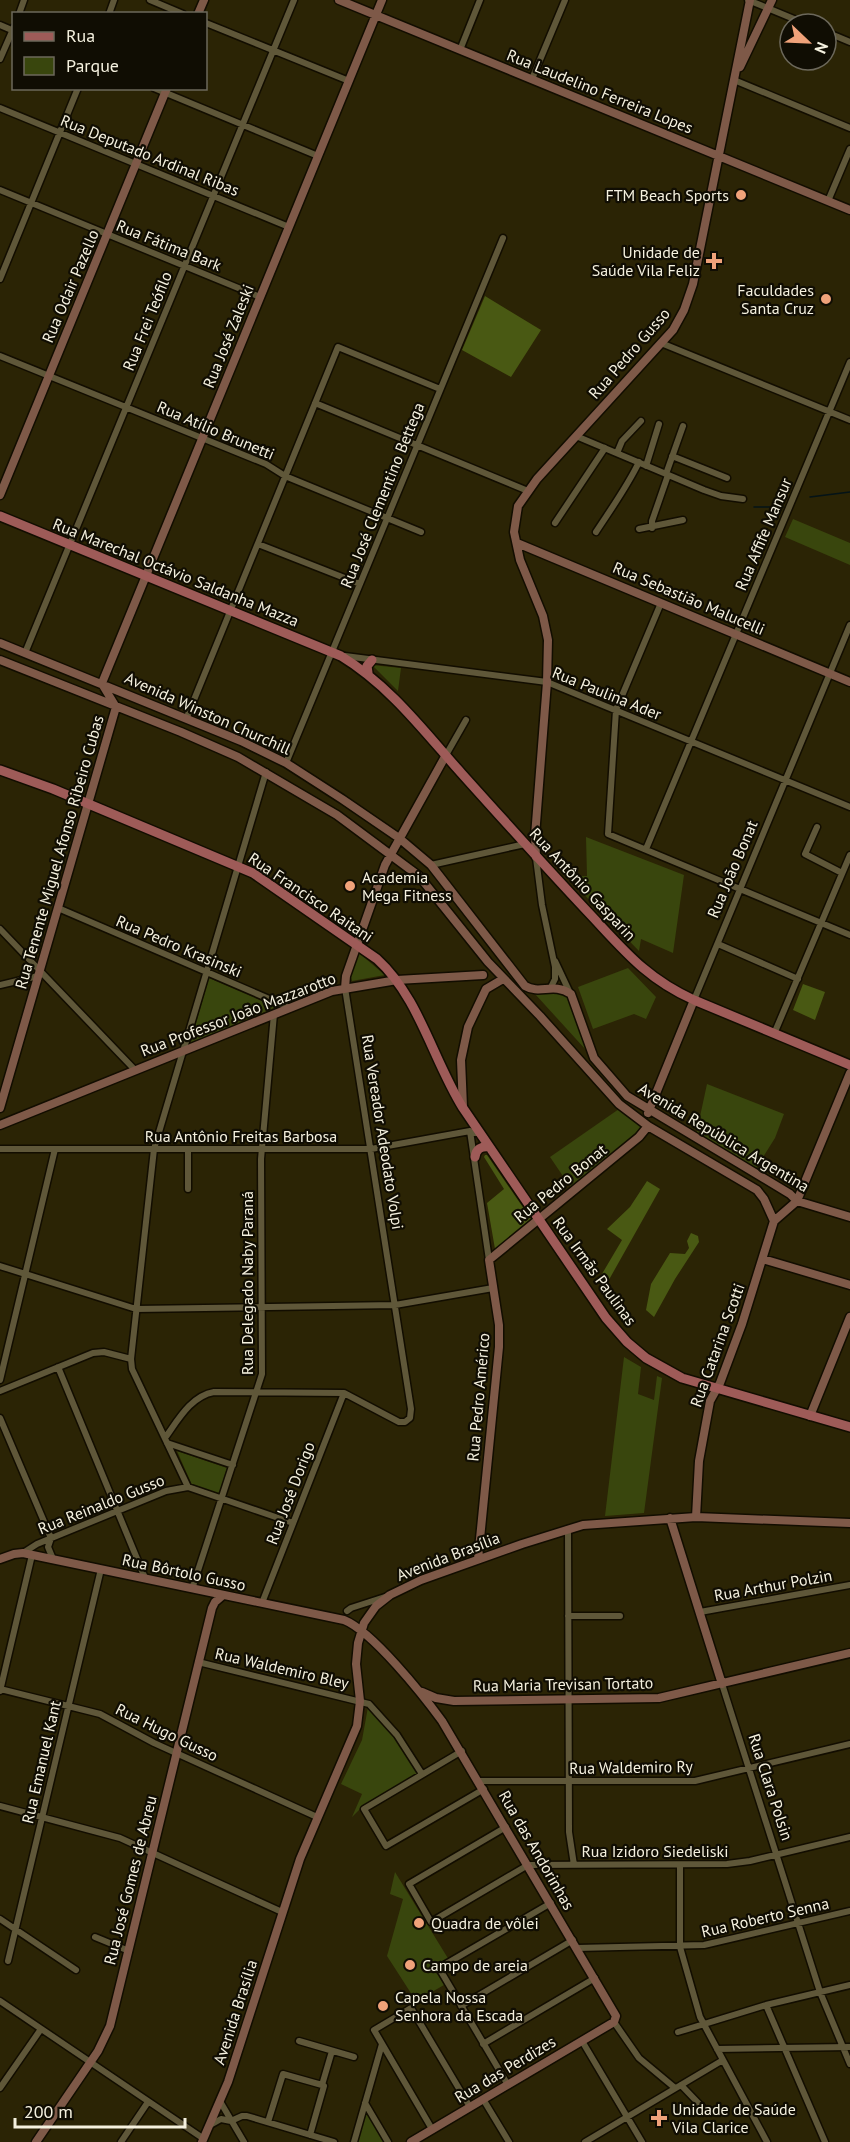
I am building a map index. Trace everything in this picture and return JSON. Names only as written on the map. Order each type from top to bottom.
[{"type":"main road","name":"Rua Marechal Octávio Saldanha Mazza","points":[[0,516],[336,654]]},
{"type":"main road","name":"Rua Antônio Gasparin","points":[[336,654],[368,674],[388,691],[536,857],[646,973],[670,989],[694,1000],[850,1065]]},
{"type":"main road","points":[[368,674],[367,666],[372,660]]},
{"type":"main road","name":"Rua Francisco Raitani","points":[[0,770],[88,803],[238,865],[261,878],[357,945],[384,965],[398,980],[442,1072],[463,1108]]},
{"type":"main road","name":"Rua Irmãs Paulinas","points":[[463,1108],[606,1318],[636,1350],[668,1371],[716,1389],[850,1427]]},
{"type":"main road","points":[[475,1157],[477,1150],[489,1147]]},
{"type":"street","points":[[150,0],[178,12]]},
{"type":"street","name":"Rua Frei Teófilo","points":[[25,653],[294,0]]},
{"type":"street","name":"Rua Laudelino Ferreira Lopes","points":[[339,0],[850,210]]},
{"type":"street","name":"Rua José Zaleski","points":[[102,683],[382,0]]},
{"type":"street","points":[[460,50],[480,0]]},
{"type":"street","points":[[532,79],[565,0]]},
{"type":"street","points":[[749,0],[770,4],[784,12]]},
{"type":"street","name":"Rua Pedro Gusso","points":[[551,987],[555,979],[542,906],[535,836],[548,651],[546,628],[523,569],[517,543],[528,491],[661,343],[677,323],[691,293],[749,0]]},
{"type":"street","points":[[770,4],[734,80],[850,128]]},
{"type":"street","points":[[207,23],[349,81]]},
{"type":"street","points":[[0,59],[12,31]]},
{"type":"street","points":[[0,279],[77,90]]},
{"type":"street","points":[[166,91],[318,156]]},
{"type":"street","name":"Rua Odair Pazello","points":[[0,495],[166,91]]},
{"type":"street","name":"Rua Deputado Ardinal Ribas","points":[[0,108],[289,226]]},
{"type":"street","points":[[828,201],[850,150]]},
{"type":"street","name":"Rua Fátima Bark","points":[[0,190],[260,297]]},
{"type":"street","name":"Rua José Clementino Bettega","points":[[286,763],[336,654],[360,584],[502,238]]},
{"type":"street","points":[[661,343],[850,420]]},
{"type":"street","points":[[187,717],[338,347],[440,389]]},
{"type":"street","name":"Rua Atílio Brunetti","points":[[0,356],[266,464],[285,476],[421,532]]},
{"type":"street","name":"Rua Affife Mansur","points":[[646,849],[850,362]]},
{"type":"street","points":[[315,403],[528,491]]},
{"type":"street","points":[[617,453],[622,441],[641,421]]},
{"type":"street","points":[[646,465],[659,424]]},
{"type":"street","points":[[652,528],[652,521],[683,426]]},
{"type":"street","points":[[576,436],[713,493],[743,499]]},
{"type":"street","points":[[555,524],[605,448]]},
{"type":"street","points":[[672,456],[727,478]]},
{"type":"street","points":[[596,532],[617,498],[626,488],[639,462]]},
{"type":"street","points":[[639,530],[683,520]]},
{"type":"street","name":"Rua Sebastião Malucelli","points":[[517,543],[850,682]]},
{"type":"street","points":[[258,544],[360,584]]},
{"type":"street","points":[[661,603],[615,710],[608,834],[850,935]]},
{"type":"street","name":"Rua João Bonat","points":[[648,1126],[648,1110],[850,625]]},
{"type":"street","name":"Avenida Winston Churchill","points":[[0,643],[187,717],[286,763],[399,838],[431,865],[525,986],[533,990],[551,987],[571,994]]},
{"type":"street","name":"Rua Paulina Ader","points":[[336,654],[547,682],[850,807]]},
{"type":"street","name":"Avenida Winston Churchill","points":[[0,660],[199,740],[266,772],[337,815],[419,876],[503,979]]},
{"type":"street","points":[[102,683],[116,707]]},
{"type":"street","name":"Rua Tenente Miguel Afonso Ribeiro Cubas","points":[[0,1108],[116,707]]},
{"type":"street","points":[[446,755],[466,720]]},
{"type":"street","name":"Rua Vereador Adeodato Volpi","points":[[344,1393],[399,1422],[408,1421],[411,1409],[345,988],[346,975],[391,853],[446,755]]},
{"type":"street","points":[[188,1487],[132,1369],[136,1309],[154,1149],[266,772]]},
{"type":"street","points":[[817,827],[805,854],[842,873]]},
{"type":"street","points":[[431,865],[525,844]]},
{"type":"street","points":[[774,1034],[850,855]]},
{"type":"street","points":[[440,877],[440,870],[446,863]]},
{"type":"street","name":"Rua Pedro Krasinski","points":[[58,908],[290,1008]]},
{"type":"street","points":[[0,929],[39,973],[135,1070]]},
{"type":"street","points":[[718,944],[798,979]]},
{"type":"street","name":"Rua Pedro Gusso","points":[[551,952],[571,994],[596,1062]]},
{"type":"street","points":[[463,1108],[461,1072],[463,1048],[468,1027],[486,989],[487,981],[483,975],[487,970],[488,962]]},
{"type":"street","points":[[0,985],[39,973]]},
{"type":"street","name":"Rua Professor João Mazzarotto","points":[[0,1125],[274,1014],[345,988],[398,980],[483,975]]},
{"type":"street","points":[[486,989],[503,979]]},
{"type":"street","name":"Avenida República Argentina","points":[[503,979],[540,1016],[615,1100],[648,1126],[757,1190],[764,1199],[774,1221]]},
{"type":"street","name":"Rua Delegado Naby Paraná","points":[[192,1589],[258,1392],[263,1368],[262,1149],[274,1014]]},
{"type":"street","name":"Avenida República Argentina","points":[[596,1062],[627,1096],[790,1194],[797,1201],[850,1217]]},
{"type":"street","points":[[774,1221],[797,1201],[850,1073]]},
{"type":"street","name":"Rua Pedro Bonat","points":[[489,1260],[639,1137],[648,1126]]},
{"type":"street","name":"Rua Antônio Freitas Barbosa","points":[[0,1149],[370,1149],[470,1131],[480,1134]]},
{"type":"street","name":"Rua Pedro Américo","points":[[470,1131],[499,1326],[499,1347],[478,1559]]},
{"type":"street","points":[[0,1380],[55,1149]]},
{"type":"street","points":[[188,1149],[188,1189]]},
{"type":"street","name":"Rua Catarina Scotti","points":[[696,1517],[699,1461],[710,1401],[742,1324],[774,1221]]},
{"type":"street","points":[[763,1259],[850,1285]]},
{"type":"street","points":[[0,1266],[136,1309],[395,1305],[494,1288]]},
{"type":"street","points":[[810,1416],[850,1317]]},
{"type":"street","points":[[0,1391],[88,1354],[99,1352],[131,1359]]},
{"type":"street","points":[[58,1367],[145,1578]]},
{"type":"street","points":[[166,1441],[190,1405],[201,1396],[214,1392],[344,1393]]},
{"type":"street","name":"Rua José Dorigo","points":[[262,1603],[344,1393]]},
{"type":"street","points":[[0,1418],[51,1538],[48,1547],[53,1559]]},
{"type":"street","points":[[166,1441],[233,1465]]},
{"type":"street","name":"Rua Reinaldo Gusso","points":[[28,1554],[37,1544],[51,1538],[166,1491],[188,1487],[293,1523]]},
{"type":"street","name":"Avenida Brasília","points":[[203,2141],[221,2103],[282,1912],[317,1817],[354,1734],[359,1718],[360,1701],[356,1657],[361,1630],[376,1606],[390,1595],[421,1580],[583,1525],[696,1517],[850,1523]]},
{"type":"street","name":"Rua Clara Polsin","points":[[670,1518],[820,1992],[846,2047],[850,2064]]},
{"type":"street","points":[[568,1529],[569,1838],[574,1865]]},
{"type":"street","name":"Rua Bôrtolo Gusso","points":[[0,1559],[14,1554],[28,1554],[344,1620],[361,1630]]},
{"type":"street","points":[[0,1690],[28,1554]]},
{"type":"street","name":"Rua Emanuel Kant","points":[[8,1961],[101,1569]]},
{"type":"street","points":[[196,1578],[199,1587],[211,1599],[212,1608]]},
{"type":"street","name":"Rua Arthur Polzin","points":[[700,1612],[849,1587]]},
{"type":"street","points":[[346,1611],[390,1595]]},
{"type":"street","name":"Rua José Gomes de Abreu","points":[[36,2142],[103,2043],[110,2026],[212,1608],[222,1596]]},
{"type":"street","points":[[568,1616],[620,1616]]},
{"type":"street","name":"Rua das Andorinhas","points":[[361,1630],[418,1689],[462,1751],[616,2014],[614,2022],[639,2058],[678,2086],[703,2108]]},
{"type":"street","name":"Rua Maria Trevisan Tortato","points":[[418,1689],[436,1698],[454,1701],[659,1698],[850,1653]]},
{"type":"street","name":"Rua Waldemiro Bley","points":[[198,1662],[360,1701]]},
{"type":"street","name":"Rua Hugo Gusso","points":[[0,1690],[100,1714],[176,1753],[317,1817]]},
{"type":"street","points":[[360,1701],[372,1706],[392,1728],[422,1774]]},
{"type":"street","name":"Rua Waldemiro Ry","points":[[482,1785],[704,1779],[850,1744]]},
{"type":"street","points":[[462,1751],[364,1809],[386,1846],[482,1785]]},
{"type":"street","points":[[0,1806],[111,1835],[282,1912]]},
{"type":"street","points":[[506,1827],[409,1884],[431,1922],[528,1865]]},
{"type":"street","name":"Rua Izidoro Siedeliski","points":[[528,1865],[735,1864],[850,1837]]},
{"type":"street","points":[[680,1865],[680,1947],[703,2024],[767,2142]]},
{"type":"street","points":[[508,2085],[438,1968],[550,1903]]},
{"type":"street","name":"Rua Roberto Senna","points":[[575,1944],[680,1947],[713,1944],[850,1911]]},
{"type":"street","points":[[0,1919],[76,1970]]},
{"type":"street","points":[[95,1937],[129,1951]]},
{"type":"street","points":[[461,2006],[575,1944]]},
{"type":"street","points":[[483,2044],[595,1978]]},
{"type":"street","points":[[678,2032],[766,2006],[850,1985]]},
{"type":"street","points":[[0,2001],[203,2141]]},
{"type":"street","points":[[766,2006],[825,2142]]},
{"type":"street","points":[[432,2129],[374,2030],[411,2008],[470,2107]]},
{"type":"street","name":"Rua das Perdizes","points":[[411,2142],[614,2022]]},
{"type":"street","points":[[0,2088],[41,2029]]},
{"type":"street","points":[[299,2041],[354,2057]]},
{"type":"street","points":[[582,2041],[642,2142]]},
{"type":"street","points":[[354,2142],[382,2044]]},
{"type":"street","points":[[717,2049],[846,2047]]},
{"type":"street","points":[[310,2135],[332,2051]]},
{"type":"street","points":[[585,2142],[723,2060]]},
{"type":"street","points":[[268,2122],[283,2074],[322,2085]]},
{"type":"street","points":[[483,2099],[509,2142]]},
{"type":"street","points":[[121,2142],[148,2102]]},
{"type":"street","points":[[221,2103],[244,2142]]},
{"type":"street","points":[[365,2103],[388,2142]]},
{"type":"street","points":[[212,2124],[221,2119],[231,2121],[244,2116],[334,2142]]},
{"type":"green space","points":[[485,296],[541,330],[511,377],[462,350]]},
{"type":"green space","points":[[793,519],[850,543],[850,565],[785,537]]},
{"type":"green space","points":[[372,665],[401,668],[398,691]]},
{"type":"green space","points":[[586,837],[684,875],[673,953],[641,939],[639,951],[566,876],[587,876]]},
{"type":"green space","points":[[359,953],[385,975],[352,981],[350,975]]},
{"type":"green space","points":[[628,968],[656,997],[646,1019],[634,1014],[593,1029],[578,987]]},
{"type":"green space","points":[[209,978],[276,1007],[190,1044]]},
{"type":"green space","points":[[803,984],[825,992],[815,1020],[793,1010]]},
{"type":"green space","points":[[559,992],[571,1000],[586,1050],[535,994]]},
{"type":"green space","points":[[707,1084],[784,1114],[775,1138],[755,1170],[696,1135]]},
{"type":"green space","points":[[619,1109],[641,1127],[571,1188],[550,1157]]},
{"type":"green space","points":[[485,1155],[531,1219],[495,1249],[487,1203],[504,1189],[484,1157]]},
{"type":"green space","points":[[647,1181],[660,1189],[606,1285],[599,1279],[622,1240],[607,1229],[630,1207]]},
{"type":"green space","points":[[691,1233],[698,1236],[699,1242],[654,1317],[646,1310],[651,1284],[670,1253],[685,1254],[689,1248],[687,1241]]},
{"type":"green space","points":[[624,1357],[641,1367],[638,1394],[654,1400],[657,1376],[662,1378],[644,1513],[605,1516]]},
{"type":"green space","points":[[177,1451],[227,1468],[219,1494],[192,1485]]},
{"type":"green space","points":[[368,1707],[391,1732],[418,1773],[363,1806],[352,1817],[362,1794],[341,1784],[362,1740]]},
{"type":"green space","points":[[395,1872],[449,1960],[434,1969],[444,1985],[416,2001],[387,1956],[403,1899],[390,1894]]},
{"type":"green space","points":[[366,2111],[384,2142],[356,2142]]},
{"type":"waterway","points":[[810,497],[850,492]]},
{"type":"waterway","points":[[754,507],[783,507]]},
{"type":"place","name":"FTM Beach Sports","points":[[741,195]]},
{"type":"place","name":"Unidade de Saúde Vila Feliz","points":[[714,261]]},
{"type":"place","name":"Faculdades Santa Cruz","points":[[826,299]]},
{"type":"place","name":"Academia Mega Fitness","points":[[350,886]]},
{"type":"place","name":"Quadra de vôlei","points":[[419,1923]]},
{"type":"place","name":"Campo de areia","points":[[410,1965]]},
{"type":"place","name":"Capela Nossa Senhora da Escada","points":[[383,2006]]},
{"type":"place","name":"Unidade de Saúde Vila Clarice","points":[[659,2118]]}]
